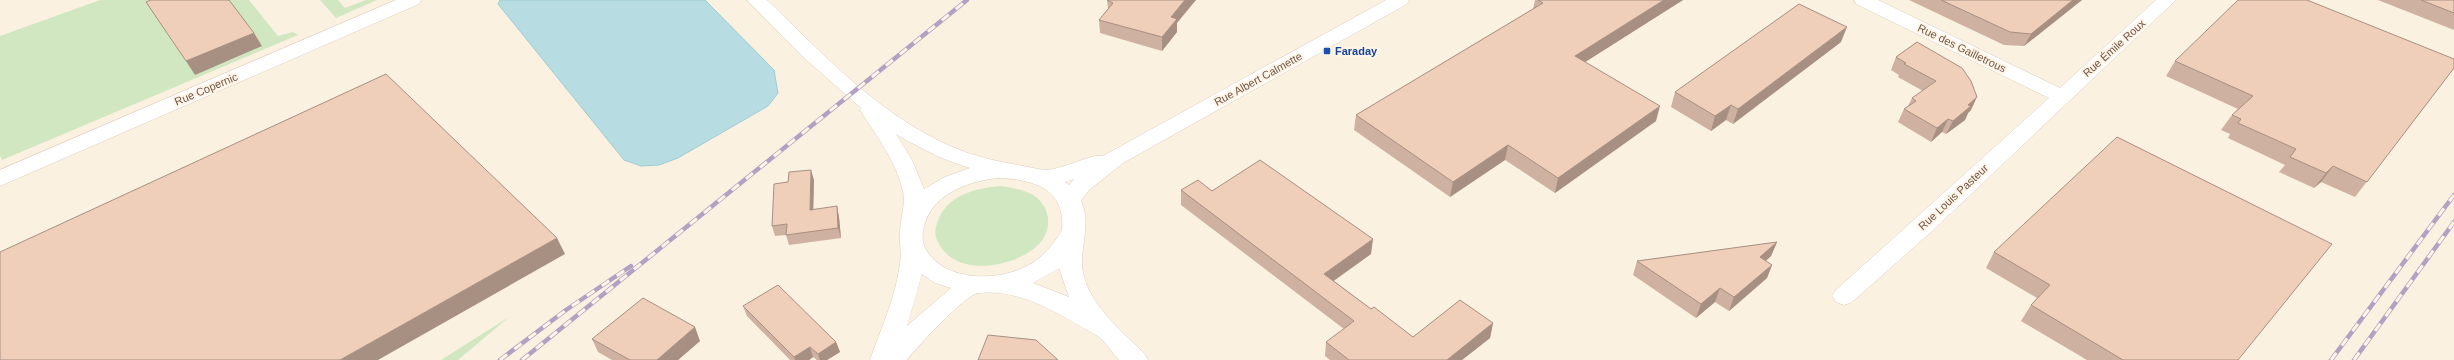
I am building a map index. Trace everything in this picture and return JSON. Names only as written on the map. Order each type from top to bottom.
[{"type":"street","name":"Rue Copernic","points":[[0,179],[412,0]]},
{"type":"street","points":[[756,0],[866,104],[909,132],[954,156],[976,164],[1004,170],[1023,172],[1040,177],[1060,188],[1069,201],[1074,217],[1068,264],[1075,285],[1108,332],[1135,360]]},
{"type":"street","name":"Rue Albert Calmette","points":[[1069,201],[1081,184],[1115,158],[1400,0]]},
{"type":"street","name":"Rue des Gailletrous","points":[[1863,0],[2061,96]]},
{"type":"street","name":"Rue Émile Roux","points":[[2061,96],[2167,0]]},
{"type":"street","name":"Rue Louis Pasteur","points":[[1844,296],[1923,226],[2061,96]]},
{"type":"street","points":[[866,104],[892,146],[910,181],[914,194],[911,234],[913,266],[906,294],[883,360]]},
{"type":"street","name":"Rue Albert Calmette","points":[[1040,177],[1063,175],[1115,158]]},
{"type":"street","points":[[913,220],[921,206],[943,187],[960,178],[984,172],[1004,170]]},
{"type":"street","points":[[893,360],[933,315],[977,285],[1010,282],[1032,274],[1050,263],[1059,254],[1072,233]]},
{"type":"street","points":[[913,248],[922,262],[936,274],[955,281],[977,285],[1022,288],[1054,298],[1108,332]]},
{"type":"green space","points":[[100,0],[249,0],[278,36],[293,32],[298,35],[2,160],[0,156],[0,36]]},
{"type":"green space","points":[[320,0],[338,0],[345,8],[366,0],[377,0],[336,18]]},
{"type":"green space","points":[[1001,186],[1025,191],[1033,195],[1044,206],[1047,212],[1048,226],[1042,240],[1027,254],[1000,264],[985,266],[970,265],[957,261],[946,253],[936,237],[935,231],[942,212],[955,199],[964,194],[972,191]]},
{"type":"green space","points":[[509,317],[458,360],[441,360]]},
{"type":"water","points":[[500,0],[705,0],[774,70],[778,93],[768,106],[678,158],[659,165],[641,166],[624,160],[498,4]]},
{"type":"building","points":[[151,0],[229,0],[254,33],[186,61],[146,2]]},
{"type":"building","points":[[1107,0],[1185,0],[1171,17],[1177,19],[1162,37],[1099,20],[1113,3]]},
{"type":"building","points":[[1538,0],[1664,0],[1575,56],[1660,106],[1558,178],[1508,145],[1453,182],[1356,115],[1543,3]]},
{"type":"building","points":[[1941,0],[2073,0],[2031,34],[2010,32]]},
{"type":"building","points":[[2238,0],[2307,0],[2454,59],[2454,68],[2367,182],[2333,166],[2326,173],[2290,157],[2296,149],[2238,123],[2241,119],[2232,115],[2253,96],[2175,61]]},
{"type":"building","points":[[2421,0],[2454,0],[2454,13]]},
{"type":"building","points":[[1799,4],[1847,27],[1738,109],[1731,105],[1715,116],[1675,92]]},
{"type":"building","points":[[1917,42],[1962,68],[1971,81],[1977,97],[1968,105],[1971,106],[1953,121],[1948,119],[1937,128],[1904,109],[1916,101],[1912,98],[1936,81],[1904,64],[1906,63],[1896,57]]},
{"type":"building","points":[[386,74],[557,238],[340,360],[0,360],[0,252]]},
{"type":"building","points":[[2117,137],[2332,244],[2238,360],[2123,360],[2031,305],[2050,285],[1994,252]]},
{"type":"building","points":[[1260,160],[1373,239],[1324,274],[1371,309],[1374,307],[1413,337],[1460,300],[1493,323],[1447,360],[1349,360],[1326,342],[1354,321],[1181,190],[1198,180],[1212,191]]},
{"type":"building","points":[[811,170],[810,210],[837,206],[838,228],[786,235],[787,224],[772,226],[774,184],[788,182],[789,172]]},
{"type":"building","points":[[1777,242],[1760,257],[1772,265],[1734,297],[1720,288],[1701,304],[1637,261]]},
{"type":"building","points":[[778,285],[836,342],[818,354],[810,347],[794,357],[743,306]]},
{"type":"building","points":[[643,298],[695,327],[657,360],[630,360],[592,339]]},
{"type":"building","points":[[988,335],[1036,340],[1058,360],[978,360]]},
{"type":"railway","points":[[522,360],[967,0]]},
{"type":"railway","points":[[2331,360],[2454,195]]},
{"type":"railway","points":[[2354,360],[2454,222]]},
{"type":"railway","points":[[500,360],[566,310],[631,266]]},
{"type":"place","name":"Faraday","points":[[1327,51]]}]
